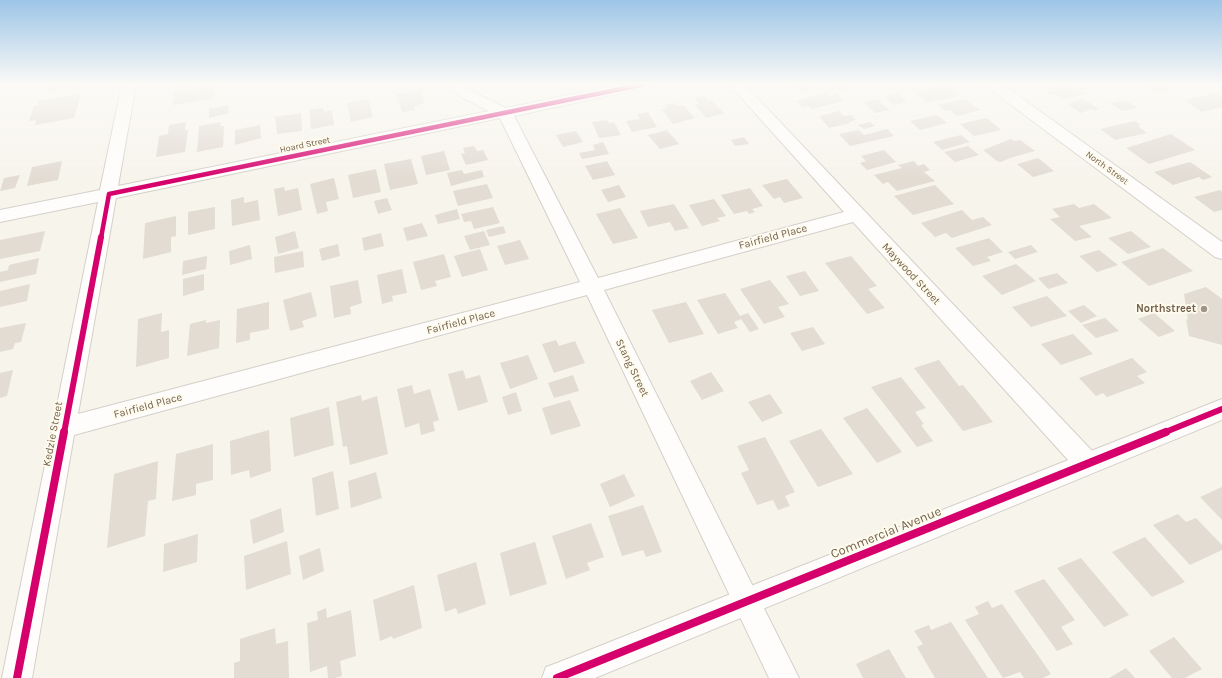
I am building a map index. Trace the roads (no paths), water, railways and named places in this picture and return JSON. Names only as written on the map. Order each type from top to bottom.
[{"type":"street","name":"Kedzie Street","points":[[17,678],[123,116]]},
{"type":"street","name":"Hoard Street","points":[[0,216],[491,116]]},
{"type":"street","name":"Stang Street","points":[[506,116],[592,286],[784,678]]},
{"type":"street","name":"Maywood Street","points":[[765,116],[1087,463]]},
{"type":"street","name":"North Street","points":[[1035,116],[1222,252]]},
{"type":"street","name":"Fairfield Place","points":[[64,428],[857,215]]},
{"type":"street","name":"Commercial Avenue","points":[[557,678],[1222,409]]},
{"type":"place","name":"Northstreet","points":[[1204,309]]}]
